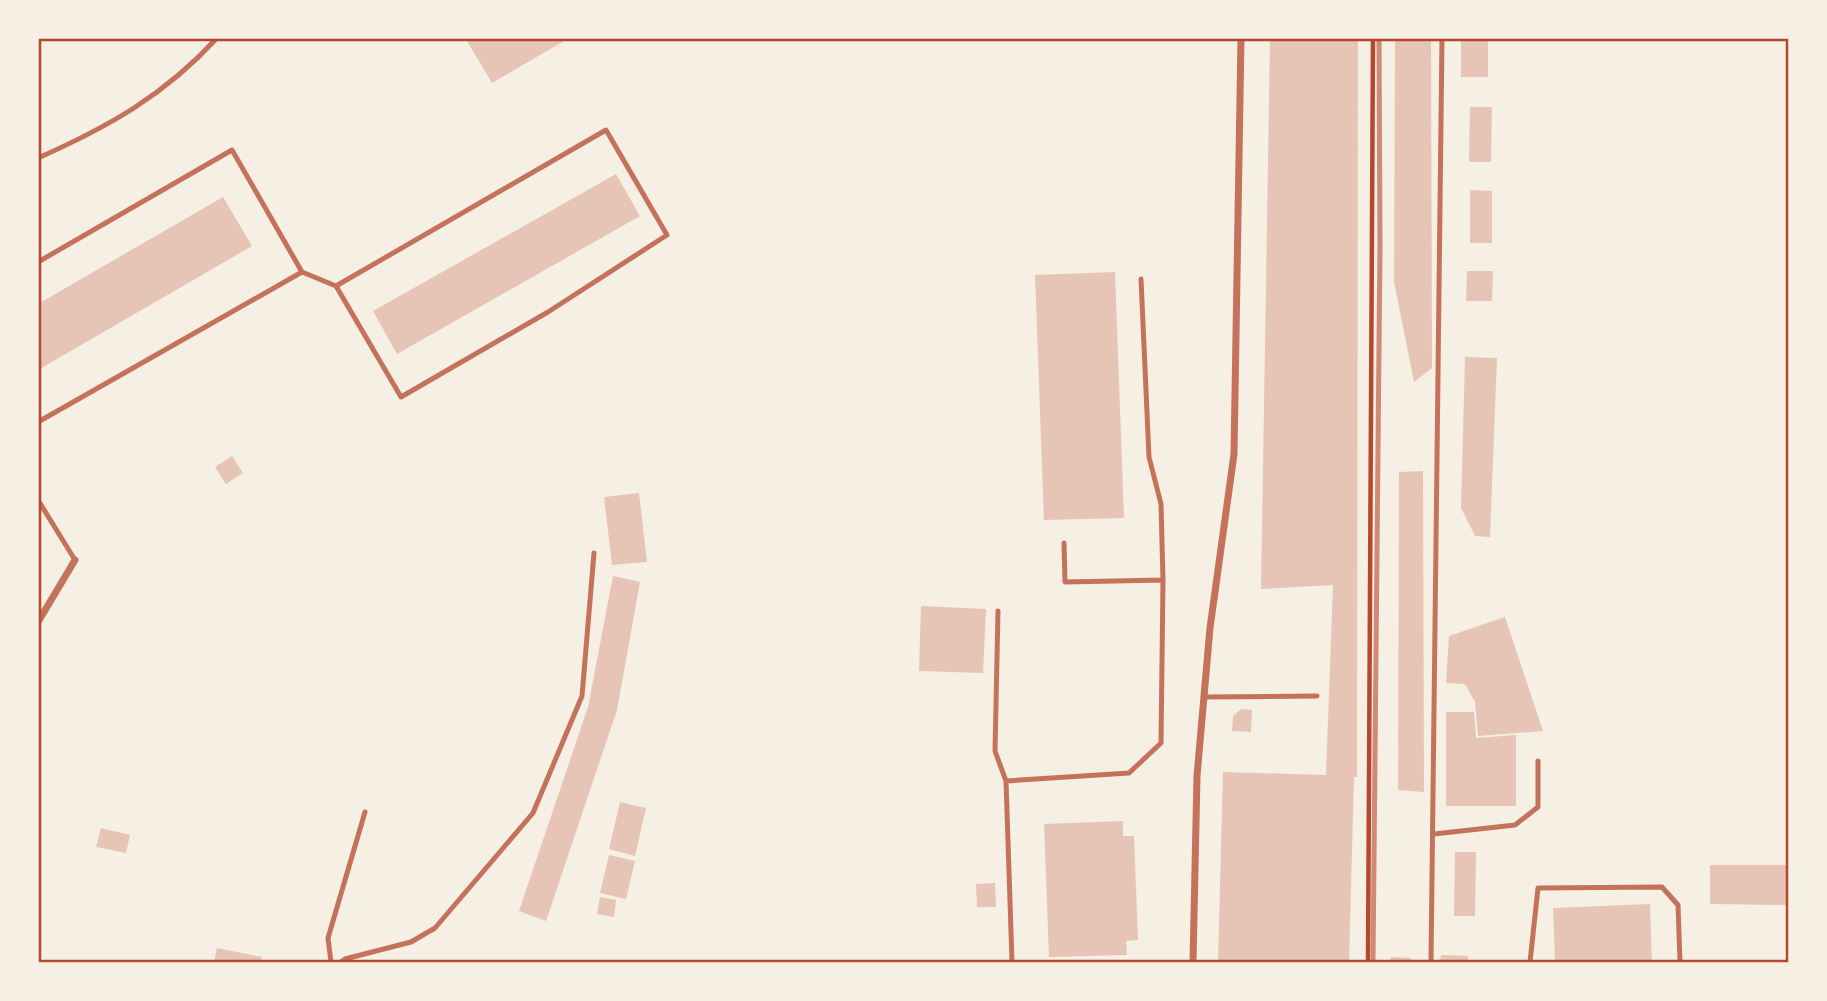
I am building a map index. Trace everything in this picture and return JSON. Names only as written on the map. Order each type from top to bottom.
[{"type":"street","points":[[1193,962],[1197,776],[1210,628],[1234,454],[1241,38]]},
{"type":"street","points":[[38,622],[75,560]]},
{"type":"lane","points":[[38,158],[130,113],[193,64],[217,38]]},
{"type":"lane","points":[[1432,962],[1442,38]]},
{"type":"lane","points":[[38,262],[232,150],[302,272],[336,286],[401,397],[548,312],[667,234],[606,130],[336,286]]},
{"type":"lane","points":[[38,422],[302,272]]},
{"type":"lane","points":[[1006,781],[1129,773],[1161,743],[1161,504],[1149,457],[1141,279]]},
{"type":"lane","points":[[38,500],[75,560]]},
{"type":"lane","points":[[1064,543],[1065,582],[1163,580]]},
{"type":"lane","points":[[341,962],[411,942],[435,928],[533,813],[582,696],[594,553]]},
{"type":"lane","points":[[998,611],[995,751],[1006,781],[1012,962]]},
{"type":"lane","points":[[1204,698],[1317,696]]},
{"type":"lane","points":[[1434,834],[1515,825],[1538,807],[1538,761]]},
{"type":"lane","points":[[331,962],[328,938],[365,812]]},
{"type":"lane","points":[[1530,962],[1538,888],[1662,887],[1678,905],[1680,962]]},
{"type":"path","points":[[1368,962],[1373,38]]},
{"type":"building","points":[[471,38],[569,38],[492,83],[467,41]]},
{"type":"building","points":[[1270,38],[1358,38],[1357,777],[1354,777],[1349,962],[1218,962],[1223,772],[1326,775],[1333,585],[1261,589]]},
{"type":"building","points":[[1395,38],[1431,38],[1432,368],[1414,382],[1394,282]]},
{"type":"building","points":[[1461,38],[1488,38],[1488,77],[1461,77]]},
{"type":"building","points":[[1470,107],[1492,107],[1491,162],[1469,162]]},
{"type":"building","points":[[616,174],[640,216],[397,354],[373,311]]},
{"type":"building","points":[[1470,190],[1492,191],[1492,243],[1470,243]]},
{"type":"building","points":[[223,197],[252,246],[38,370],[38,304]]},
{"type":"building","points":[[1467,271],[1493,271],[1492,301],[1466,301]]},
{"type":"building","points":[[1115,272],[1124,518],[1044,520],[1035,275]]},
{"type":"building","points":[[1465,357],[1497,358],[1490,537],[1475,536],[1461,508]]},
{"type":"building","points":[[232,456],[243,473],[226,484],[215,467]]},
{"type":"building","points":[[1423,471],[1424,792],[1398,790],[1399,472]]},
{"type":"building","points":[[639,493],[647,562],[612,565],[604,497]]},
{"type":"building","points":[[613,576],[640,582],[617,710],[546,921],[519,911],[588,707]]},
{"type":"building","points":[[921,606],[986,609],[983,673],[919,671]]},
{"type":"building","points":[[1505,617],[1543,731],[1478,736],[1475,702],[1465,684],[1446,683],[1449,636]]},
{"type":"building","points":[[1241,709],[1252,710],[1251,732],[1232,731],[1233,716]]},
{"type":"building","points":[[1446,712],[1474,712],[1476,738],[1516,735],[1516,806],[1446,806]]},
{"type":"building","points":[[620,802],[646,808],[635,856],[609,849]]},
{"type":"building","points":[[1123,821],[1123,836],[1134,836],[1138,940],[1126,941],[1127,955],[1049,957],[1044,824]]},
{"type":"building","points":[[101,828],[130,835],[126,853],[96,847]]},
{"type":"building","points":[[1455,852],[1476,852],[1475,916],[1454,916]]},
{"type":"building","points":[[609,855],[635,861],[626,899],[600,893]]},
{"type":"building","points":[[1710,865],[1788,865],[1788,905],[1710,904]]},
{"type":"building","points":[[995,883],[996,907],[977,907],[976,884]]},
{"type":"building","points":[[600,897],[616,900],[614,917],[597,914]]},
{"type":"building","points":[[1650,904],[1652,962],[1555,962],[1553,908]]},
{"type":"building","points":[[217,948],[262,957],[261,962],[214,962]]},
{"type":"building","points":[[1441,955],[1468,956],[1468,962],[1440,962]]},
{"type":"building","points":[[1391,957],[1411,958],[1411,962],[1390,962]]},
{"type":"railway","points":[[1373,962],[1380,247],[1379,38]]}]
